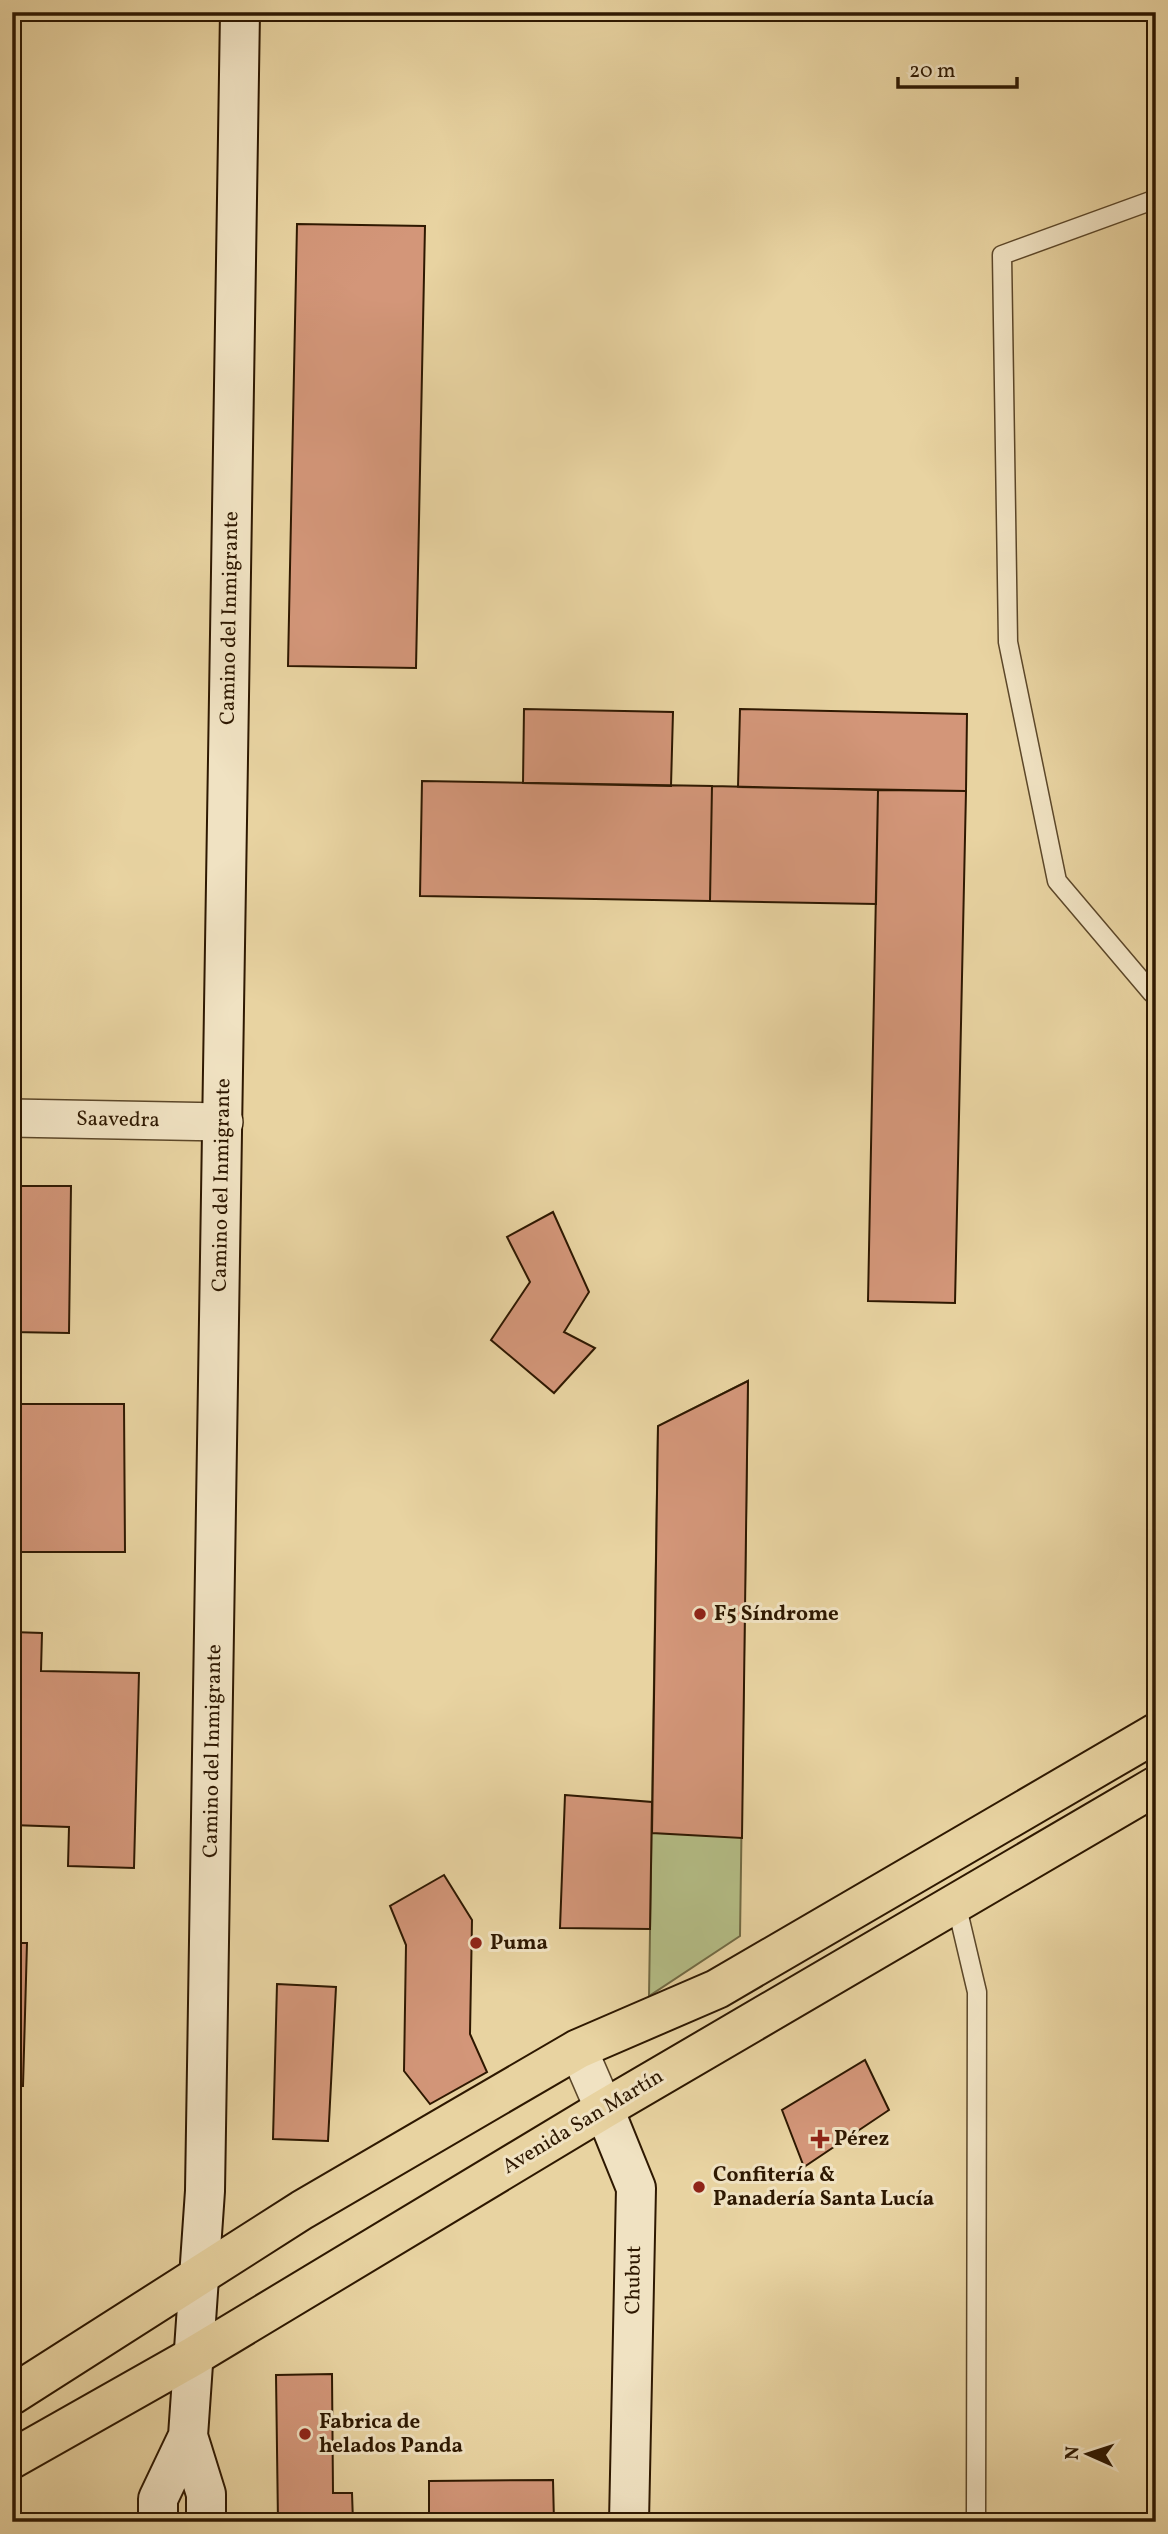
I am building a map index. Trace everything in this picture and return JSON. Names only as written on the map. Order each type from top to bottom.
[{"type":"main road","name":"Camino del Inmigrante","points":[[188,2436],[205,2191],[240,12]]},
{"type":"main road","points":[[12,2395],[302,2210],[578,2049],[718,1989],[1156,1733]]},
{"type":"main road","name":"Avenida San Martín","points":[[12,2459],[194,2356],[604,2109],[1156,1786]]},
{"type":"main road","name":"Chubut","points":[[604,2109],[636,2188],[629,2522]]},
{"type":"main road","points":[[158,2522],[158,2499],[188,2436]]},
{"type":"main road","points":[[188,2436],[206,2494],[206,2522]]},
{"type":"street","name":"Saavedra","points":[[12,1118],[224,1122]]},
{"type":"street","name":"Chubut","points":[[578,2049],[604,2109]]},
{"type":"lane","points":[[1156,199],[1002,255],[1009,642],[1057,881],[1152,993],[1156,994]]},
{"type":"lane","points":[[956,1903],[977,1992],[976,2522]]},
{"type":"green space","name":"F5 Síndrome","points":[[748,1381],[740,1936],[649,1996],[658,1426]]},
{"type":"building","points":[[297,224],[425,226],[416,668],[288,666]]},
{"type":"building","points":[[524,709],[673,712],[671,786],[523,783]]},
{"type":"building","points":[[740,709],[967,714],[966,791],[738,787]]},
{"type":"building","points":[[422,781],[712,786],[710,901],[420,896]]},
{"type":"building","points":[[712,786],[878,790],[876,904],[710,901]]},
{"type":"building","points":[[878,790],[966,791],[955,1303],[868,1301]]},
{"type":"building","points":[[12,1186],[71,1186],[69,1333],[12,1332]]},
{"type":"building","points":[[553,1212],[589,1292],[564,1332],[595,1348],[554,1393],[491,1340],[530,1282],[507,1237]]},
{"type":"building","name":"F5 Síndrome","points":[[748,1381],[742,1838],[652,1833],[658,1426]]},
{"type":"building","points":[[12,1404],[124,1404],[125,1552],[12,1552]]},
{"type":"building","points":[[12,1632],[42,1633],[41,1671],[139,1673],[134,1868],[68,1866],[69,1827],[12,1825]]},
{"type":"building","points":[[565,1795],[652,1802],[650,1929],[560,1928]]},
{"type":"building","points":[[444,1875],[472,1920],[470,2034],[487,2072],[430,2104],[404,2071],[406,1945],[390,1906]]},
{"type":"building","points":[[12,1943],[27,1943],[23,2086],[12,2086]]},
{"type":"building","points":[[277,1984],[336,1987],[328,2141],[273,2139]]},
{"type":"building","name":"Pérez","points":[[865,2060],[889,2110],[804,2167],[782,2110]]},
{"type":"building","name":"Fabrica de helados Panda","points":[[332,2374],[333,2493],[352,2493],[353,2522],[278,2522],[276,2375]]},
{"type":"building","name":"Fabrica de helados Panda","points":[[553,2480],[554,2522],[429,2522],[429,2481]]},
{"type":"place","name":"F5 Síndrome","points":[[700,1614]]},
{"type":"place","name":"Puma","points":[[476,1943]]},
{"type":"place","name":"Pérez","points":[[820,2139]]},
{"type":"place","name":"Confitería & Panadería Santa Lucía","points":[[699,2187]]},
{"type":"place","name":"Fabrica de helados Panda","points":[[305,2434]]}]
